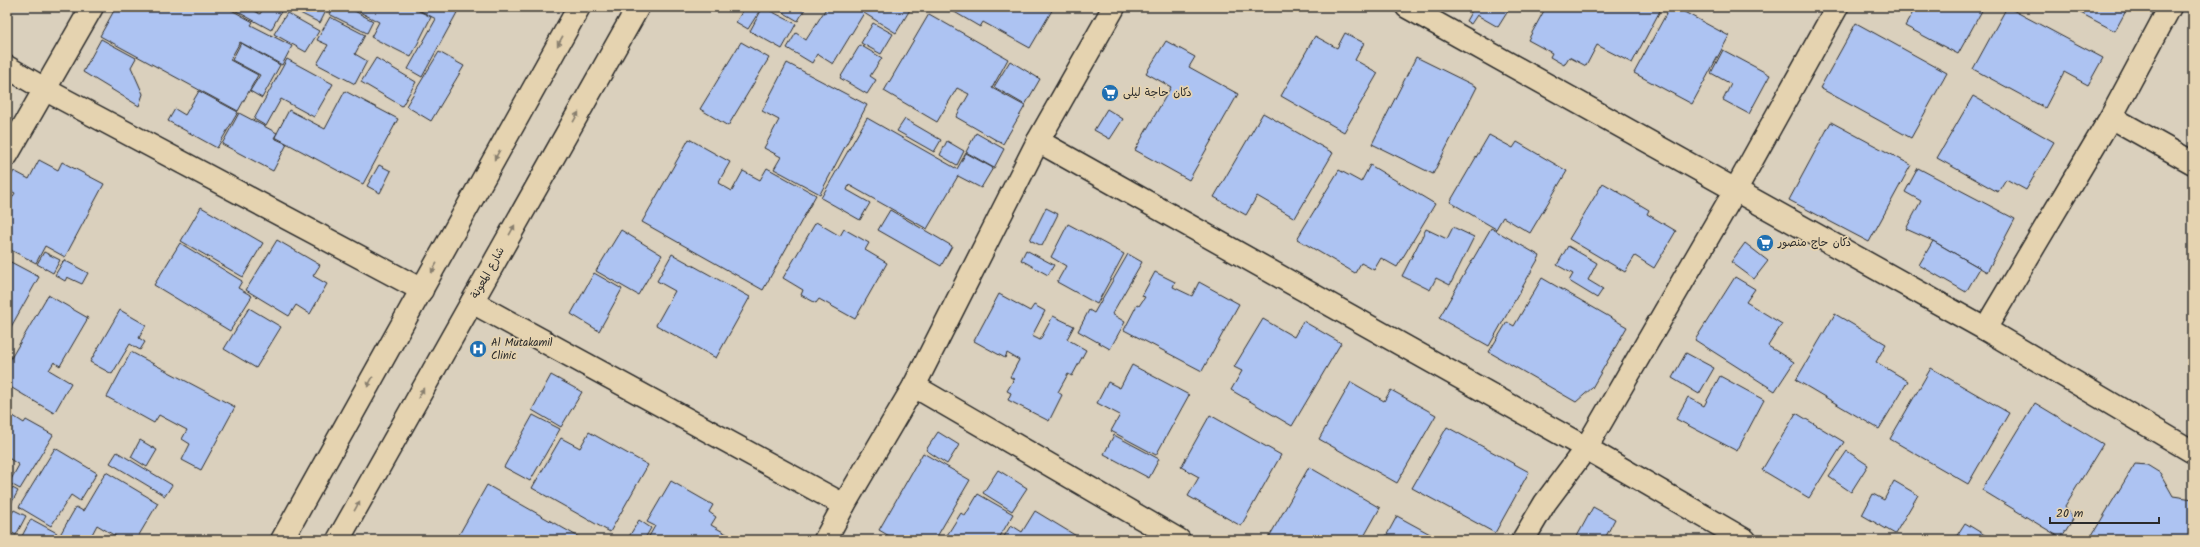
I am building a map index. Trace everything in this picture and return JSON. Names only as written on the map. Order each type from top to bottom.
[{"type":"main road","points":[[7,155],[46,90],[92,7]]},
{"type":"main road","points":[[282,540],[579,7]]},
{"type":"main road","name":"شارع المعونة","points":[[338,540],[638,7]]},
{"type":"main road","points":[[825,540],[914,386],[1038,141],[1114,7]]},
{"type":"main road","points":[[1407,7],[1736,189],[1984,329],[2193,452]]},
{"type":"main road","points":[[1523,540],[1545,503],[1586,448],[1736,189],[1837,7]]},
{"type":"main road","points":[[1984,329],[2111,117],[2170,7]]},
{"type":"main road","points":[[7,67],[46,90],[422,290]]},
{"type":"main road","points":[[2111,117],[2193,163]]},
{"type":"main road","points":[[1038,141],[1586,448],[1745,540]]},
{"type":"main road","points":[[472,302],[844,505]]},
{"type":"main road","points":[[914,386],[1179,540]]},
{"type":"building","points":[[116,7],[226,7],[253,22],[251,25],[292,46],[282,65],[240,42],[230,60],[258,75],[238,111],[100,36]]},
{"type":"building","points":[[229,7],[248,7],[260,14],[264,7],[291,7],[288,11],[283,8],[271,30]]},
{"type":"building","points":[[298,7],[328,7],[320,23],[296,11]]},
{"type":"building","points":[[333,7],[347,7],[373,21],[367,33],[329,14]]},
{"type":"building","points":[[350,7],[411,7],[431,17],[411,57],[371,37],[379,22]]},
{"type":"building","points":[[413,7],[460,7],[422,77],[408,69],[436,19]]},
{"type":"building","points":[[745,7],[755,7],[760,10],[748,29],[736,22]]},
{"type":"building","points":[[763,7],[796,24],[782,49],[750,31]]},
{"type":"building","points":[[774,7],[806,7],[798,21]]},
{"type":"building","points":[[827,7],[911,8],[896,33],[864,13],[833,64],[817,54],[812,63],[787,48],[796,33],[806,40]]},
{"type":"building","points":[[953,7],[1054,7],[1030,48],[983,22],[980,27],[951,10]]},
{"type":"building","points":[[1474,7],[1501,7],[1508,11],[1498,27],[1477,15],[1471,24],[1466,21]]},
{"type":"building","points":[[1546,7],[1657,7],[1661,9],[1632,63],[1597,45],[1586,66],[1569,57],[1564,65],[1550,57],[1552,53],[1528,40]]},
{"type":"building","points":[[1670,7],[1675,7],[1729,36],[1692,104],[1634,73]]},
{"type":"building","points":[[1916,7],[1984,7],[1958,54],[1905,26]]},
{"type":"building","points":[[2007,7],[2103,58],[2088,85],[2064,72],[2045,108],[1973,69]]},
{"type":"building","points":[[2069,7],[2128,7],[2115,31]]},
{"type":"building","points":[[287,13],[319,31],[306,52],[274,34]]},
{"type":"building","points":[[929,14],[1008,59],[992,88],[1025,106],[1003,144],[956,117],[969,94],[957,88],[937,122],[884,91]]},
{"type":"building","points":[[330,17],[365,35],[355,54],[367,61],[355,84],[317,64],[328,45],[317,40]]},
{"type":"building","points":[[873,23],[893,34],[881,54],[861,43]]},
{"type":"building","points":[[1856,23],[1947,73],[1911,138],[1820,88]]},
{"type":"building","points":[[1345,33],[1364,43],[1355,60],[1378,73],[1344,132],[1281,96],[1315,36],[1337,48]]},
{"type":"building","points":[[101,39],[136,58],[131,67],[143,94],[139,106],[83,72]]},
{"type":"building","points":[[1166,41],[1195,57],[1189,67],[1238,94],[1189,180],[1135,150],[1171,87],[1146,73]]},
{"type":"building","points":[[741,42],[769,58],[728,126],[700,109]]},
{"type":"building","points":[[241,43],[280,65],[262,98],[250,91],[260,75],[232,60]]},
{"type":"building","points":[[860,45],[882,58],[870,76],[876,80],[867,94],[840,78]]},
{"type":"building","points":[[1723,50],[1770,75],[1749,114],[1723,100],[1731,84],[1711,73]]},
{"type":"building","points":[[439,52],[464,66],[431,121],[406,106]]},
{"type":"building","points":[[1416,57],[1477,87],[1433,174],[1372,144]]},
{"type":"building","points":[[376,58],[416,82],[402,106],[361,82]]},
{"type":"building","points":[[287,59],[333,84],[314,117],[281,99],[266,126],[254,119]]},
{"type":"building","points":[[1010,61],[1040,79],[1025,105],[994,87]]},
{"type":"building","points":[[787,63],[867,105],[820,194],[774,169],[781,157],[764,148],[779,120],[762,111]]},
{"type":"building","points":[[199,91],[238,112],[217,148],[168,121],[175,109],[185,115]]},
{"type":"building","points":[[345,91],[398,119],[363,184],[275,137],[289,110],[325,129]]},
{"type":"building","points":[[1973,96],[2054,142],[2026,190],[2006,179],[1998,192],[1937,158]]},
{"type":"building","points":[[1107,109],[1123,119],[1110,139],[1094,130]]},
{"type":"building","points":[[239,113],[277,133],[274,138],[287,144],[273,171],[222,144]]},
{"type":"building","points":[[1263,113],[1333,153],[1295,218],[1257,196],[1246,215],[1214,197]]},
{"type":"building","points":[[867,118],[957,169],[966,153],[993,168],[981,188],[958,176],[927,229],[849,185],[847,190],[870,203],[860,220],[821,198]]},
{"type":"building","points":[[905,119],[941,140],[934,152],[897,131]]},
{"type":"building","points":[[1831,122],[1911,165],[1869,242],[1789,200]]},
{"type":"building","points":[[976,133],[1004,149],[994,168],[966,152]]},
{"type":"building","points":[[1489,135],[1513,148],[1517,142],[1567,171],[1530,233],[1503,217],[1496,229],[1450,202]]},
{"type":"building","points":[[689,139],[730,162],[718,183],[732,191],[743,171],[760,180],[767,168],[816,195],[763,290],[642,222]]},
{"type":"building","points":[[947,141],[964,151],[957,165],[940,155]]},
{"type":"building","points":[[39,160],[58,170],[62,162],[104,184],[65,257],[45,246],[36,263],[7,248],[7,207],[15,193],[7,189],[7,183],[14,171],[29,179]]},
{"type":"building","points":[[379,165],[391,171],[380,193],[367,186]]},
{"type":"building","points":[[1370,165],[1435,204],[1397,267],[1381,258],[1374,270],[1361,263],[1355,273],[1297,239],[1339,170],[1361,182]]},
{"type":"building","points":[[1918,168],[2015,219],[1987,272],[1933,241],[1906,229],[1921,201],[1905,192]]},
{"type":"building","points":[[1603,183],[1649,210],[1647,214],[1676,231],[1654,268],[1635,256],[1625,272],[1569,239]]},
{"type":"building","points":[[201,207],[263,243],[243,277],[181,241]]},
{"type":"building","points":[[1046,208],[1058,214],[1042,246],[1030,240]]},
{"type":"building","points":[[890,210],[952,246],[941,266],[878,230]]},
{"type":"building","points":[[816,222],[840,236],[844,229],[869,243],[865,250],[887,263],[855,319],[819,299],[816,303],[801,295],[803,290],[783,278]]},
{"type":"building","points":[[1068,224],[1124,254],[1097,304],[1057,282],[1066,266],[1051,257]]},
{"type":"building","points":[[1453,227],[1474,237],[1450,285],[1436,278],[1430,290],[1402,276],[1426,229],[1447,239]]},
{"type":"building","points":[[1491,228],[1540,256],[1489,346],[1439,318]]},
{"type":"building","points":[[621,230],[662,255],[638,295],[596,271]]},
{"type":"building","points":[[277,240],[320,265],[313,276],[327,284],[310,314],[296,305],[289,316],[246,290]]},
{"type":"building","points":[[1933,241],[1980,268],[1966,292],[1919,265]]},
{"type":"building","points":[[180,243],[242,281],[238,288],[252,296],[230,331],[154,285]]},
{"type":"building","points":[[1745,243],[1768,261],[1754,279],[1731,262]]},
{"type":"building","points":[[1568,246],[1597,263],[1588,280],[1603,289],[1597,298],[1569,281],[1573,274],[1557,265]]},
{"type":"building","points":[[1026,250],[1054,265],[1048,275],[1021,260]]},
{"type":"building","points":[[44,252],[60,260],[53,273],[37,264]]},
{"type":"building","points":[[672,254],[750,297],[716,358],[656,325],[675,291],[657,281]]},
{"type":"building","points":[[1128,254],[1142,262],[1112,314],[1125,322],[1110,349],[1078,331],[1089,310],[1094,313]]},
{"type":"building","points":[[7,260],[39,277],[7,334]]},
{"type":"building","points":[[64,260],[88,273],[82,284],[67,277],[65,281],[55,275]]},
{"type":"building","points":[[1155,272],[1175,282],[1173,287],[1192,296],[1199,282],[1239,304],[1202,371],[1124,330],[1137,305],[1139,306],[1145,297],[1142,296]]},
{"type":"building","points":[[594,273],[622,289],[599,331],[571,314]]},
{"type":"building","points":[[1735,277],[1755,289],[1746,302],[1782,324],[1768,346],[1794,362],[1775,391],[1695,340]]},
{"type":"building","points":[[1542,278],[1627,327],[1592,388],[1576,402],[1489,352],[1507,322],[1514,326]]},
{"type":"building","points":[[999,294],[1030,311],[1034,305],[1045,311],[1032,336],[1040,340],[1053,316],[1074,326],[1067,339],[1086,350],[1072,376],[1068,374],[1058,392],[1062,395],[1049,421],[1008,400],[1011,393],[1007,391],[1014,379],[1010,377],[1019,360],[1007,353],[1005,358],[974,341]]},
{"type":"building","points":[[48,295],[88,318],[60,366],[54,362],[49,370],[71,383],[54,413],[7,385],[7,365]]},
{"type":"building","points":[[249,308],[281,327],[256,368],[224,349]]},
{"type":"building","points":[[120,310],[146,325],[139,338],[145,342],[140,350],[130,344],[112,374],[90,362]]},
{"type":"building","points":[[1835,314],[1886,344],[1876,362],[1908,381],[1879,429],[1796,380]]},
{"type":"building","points":[[1263,319],[1294,337],[1303,321],[1341,343],[1292,426],[1231,390],[1242,371],[1234,367]]},
{"type":"building","points":[[131,352],[235,407],[201,470],[182,460],[190,444],[182,439],[187,430],[159,415],[154,423],[107,397]]},
{"type":"building","points":[[1686,353],[1714,368],[1699,394],[1672,378]]},
{"type":"building","points":[[1132,365],[1189,395],[1156,455],[1111,431],[1120,415],[1097,403],[1108,382],[1120,388]]},
{"type":"building","points":[[1931,368],[2009,413],[1968,484],[1890,439]]},
{"type":"building","points":[[551,375],[582,392],[561,427],[532,410]]},
{"type":"building","points":[[1720,376],[1764,400],[1737,451],[1676,419],[1688,397],[1704,406]]},
{"type":"building","points":[[1351,382],[1384,401],[1391,390],[1436,415],[1397,483],[1319,439]]},
{"type":"building","points":[[2035,403],[2103,444],[2065,506],[2073,519],[2061,538],[1982,490]]},
{"type":"building","points":[[7,412],[24,423],[26,420],[53,435],[20,489],[9,483],[19,465],[7,457]]},
{"type":"building","points":[[1796,413],[1844,442],[1809,498],[1762,470]]},
{"type":"building","points":[[533,415],[560,429],[530,481],[504,467]]},
{"type":"building","points":[[1210,415],[1281,455],[1241,526],[1188,496],[1199,477],[1181,467]]},
{"type":"building","points":[[1447,427],[1529,472],[1495,533],[1412,488]]},
{"type":"building","points":[[589,432],[648,465],[610,532],[532,488],[561,438],[580,448]]},
{"type":"building","points":[[938,432],[959,445],[947,464],[926,450]]},
{"type":"building","points":[[1114,435],[1159,459],[1149,478],[1104,454]]},
{"type":"building","points":[[140,440],[157,450],[147,467],[131,457]]},
{"type":"building","points":[[55,448],[97,473],[80,501],[71,495],[51,526],[19,507]]},
{"type":"building","points":[[1847,451],[1868,465],[1851,492],[1829,477]]},
{"type":"building","points":[[117,452],[172,485],[165,496],[110,463]]},
{"type":"building","points":[[923,453],[970,480],[935,540],[896,540],[879,530]]},
{"type":"building","points":[[2135,464],[2147,465],[2160,473],[2173,496],[2193,499],[2193,540],[2089,540]]},
{"type":"building","points":[[1309,467],[1380,508],[1362,540],[1273,540],[1269,537]]},
{"type":"building","points":[[998,470],[1027,488],[1012,511],[983,493]]},
{"type":"building","points":[[106,472],[158,503],[136,540],[122,540],[97,525],[89,540],[57,540],[76,507],[83,511]]},
{"type":"building","points":[[671,481],[713,505],[709,512],[716,517],[711,525],[732,537],[730,540],[647,540],[655,526],[647,522]]},
{"type":"building","points":[[1894,481],[1918,495],[1895,534],[1862,515],[1873,494],[1884,500]]},
{"type":"building","points":[[7,485],[18,491],[7,511]]},
{"type":"building","points":[[487,485],[584,540],[456,540]]},
{"type":"building","points":[[978,494],[1013,514],[998,540],[944,540],[961,513],[965,516]]},
{"type":"building","points":[[1593,507],[1615,519],[1604,540],[1575,540]]},
{"type":"building","points":[[14,510],[26,516],[16,535],[7,530],[7,521]]},
{"type":"building","points":[[1035,511],[1078,537],[1076,540],[1002,540],[1011,525],[1022,532]]},
{"type":"building","points":[[1397,516],[1441,540],[1384,540]]},
{"type":"building","points":[[31,519],[57,533],[53,540],[25,540],[21,538]]},
{"type":"building","points":[[639,520],[651,528],[644,540],[627,540]]},
{"type":"building","points":[[1965,523],[1993,540],[1954,540]]},
{"type":"place","name":"دكان حاجة ليلى","points":[[1110,93]]},
{"type":"place","name":"دكان حاج منصور","points":[[1765,243]]},
{"type":"place","name":"Al Mutakamil Clinic","points":[[478,349]]}]
